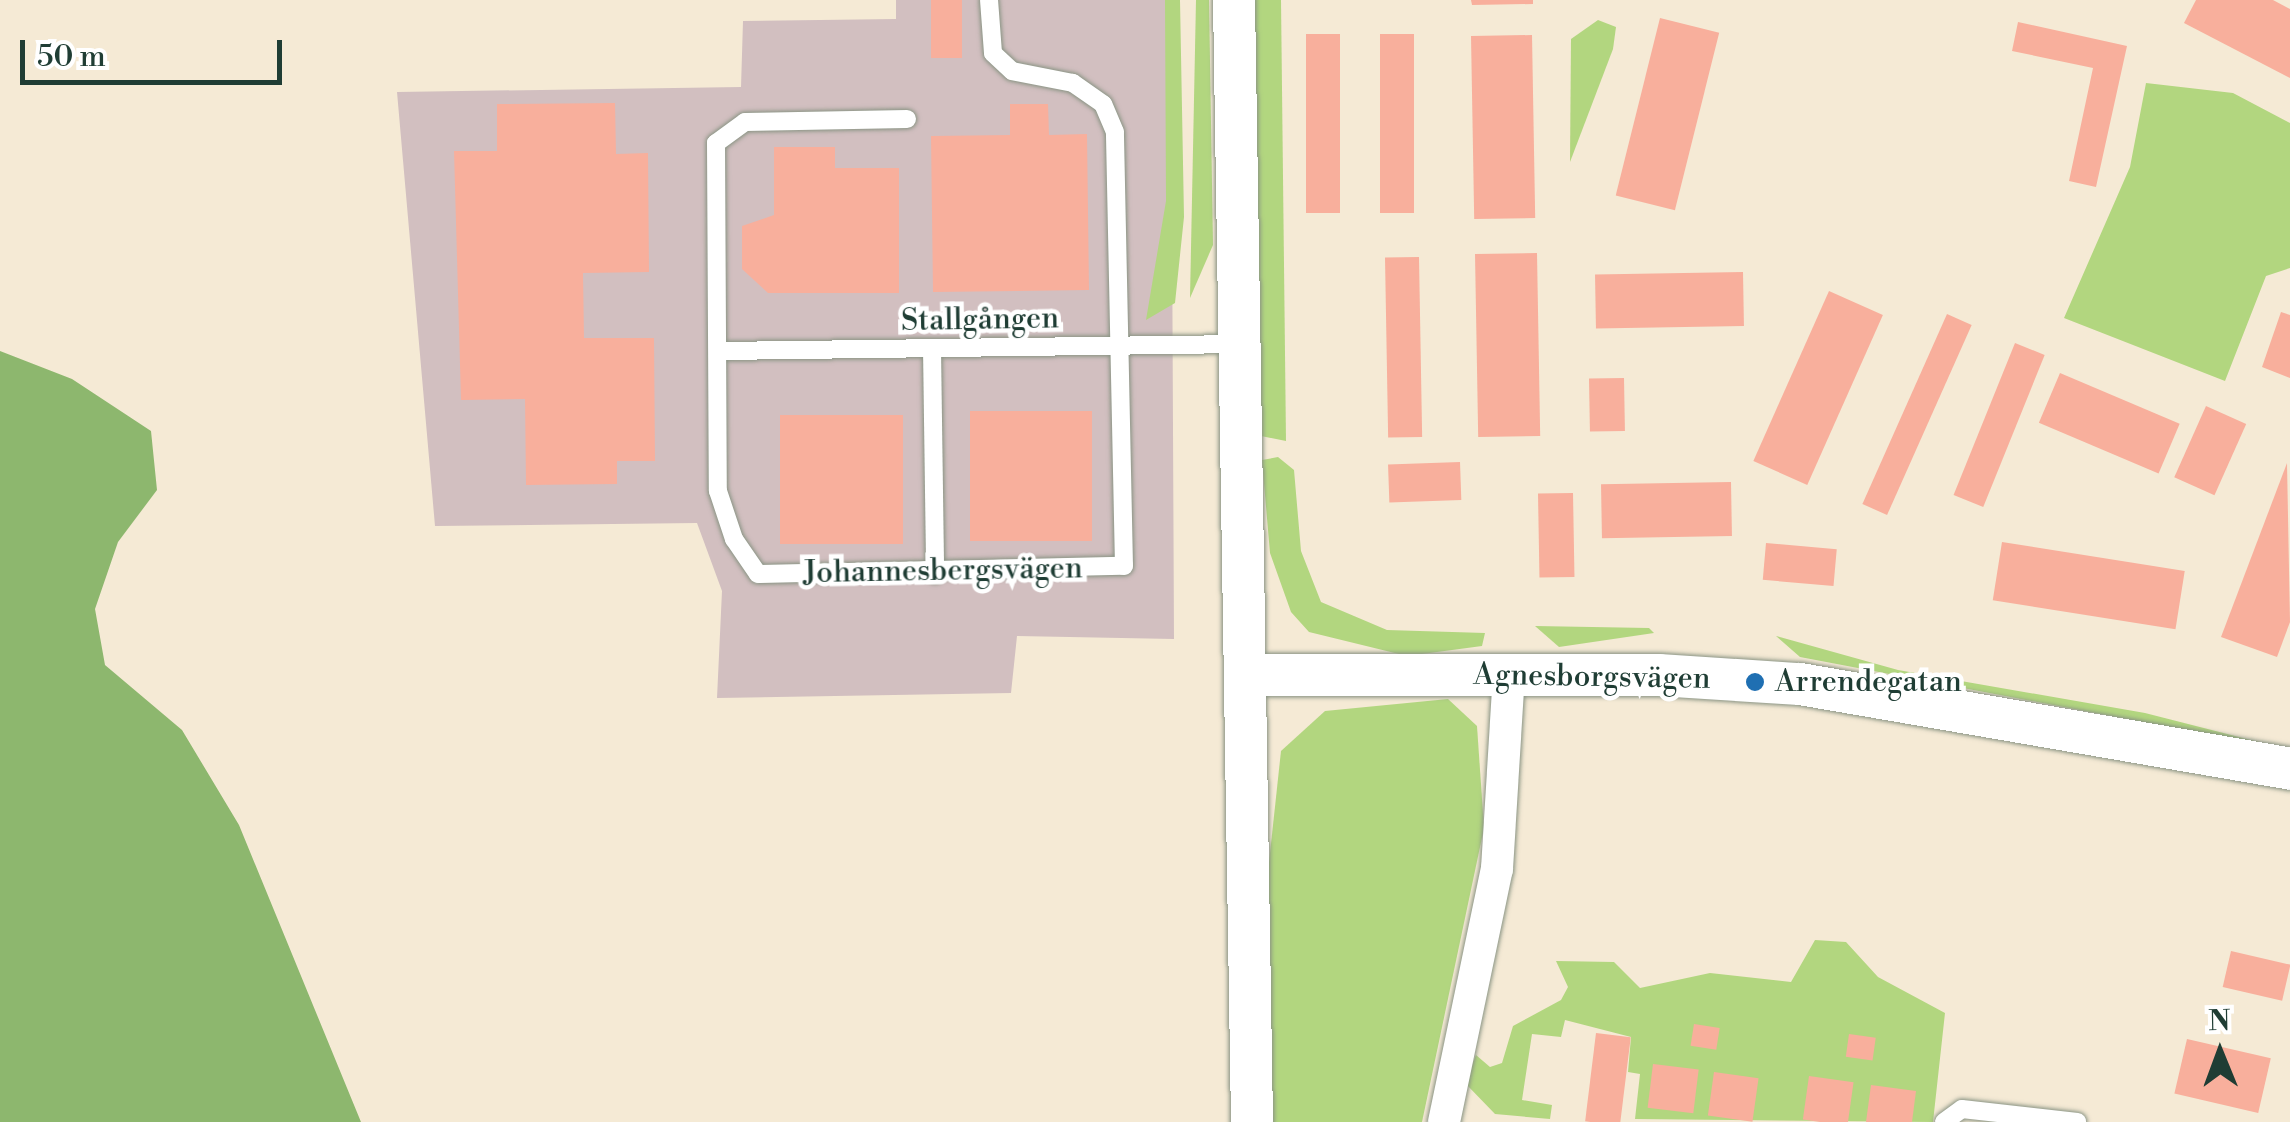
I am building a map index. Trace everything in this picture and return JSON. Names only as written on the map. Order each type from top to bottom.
[{"type":"street","points":[[1234,0],[1252,1122]]},
{"type":"street","points":[[1444,1122],[1497,869],[1509,674]]},
{"type":"street","name":"Agnesborgsvägen","points":[[1246,676],[1509,674],[1800,684],[2290,769]]},
{"type":"lane","name":"Johannesbergsvägen","points":[[906,119],[745,122],[716,144],[721,351],[718,491],[758,574],[934,574],[1124,566],[1115,132],[1102,104],[1073,83],[1012,71],[993,53],[989,0]]},
{"type":"lane","name":"Stallgången","points":[[721,351],[1240,344]]},
{"type":"lane","points":[[932,348],[934,574]]},
{"type":"lane","points":[[1944,1122],[1962,1109],[2077,1122]]},
{"type":"shaded area","points":[[896,0],[1171,0],[1174,639],[1017,636],[1011,693],[717,698],[722,591],[697,523],[435,526],[397,92],[741,87],[743,21],[896,19]]},
{"type":"green space","points":[[1165,0],[1180,0],[1184,217],[1175,303],[1146,320],[1166,201]]},
{"type":"green space","points":[[1196,0],[1209,0],[1213,245],[1190,298]]},
{"type":"green space","points":[[1252,0],[1281,0],[1286,441],[1261,436]]},
{"type":"green space","points":[[1598,20],[1616,27],[1613,49],[1570,162],[1571,39]]},
{"type":"green space","points":[[2146,83],[2233,93],[2290,123],[2290,268],[2266,276],[2225,381],[2064,318],[2130,167]]},
{"type":"green space","points":[[0,351],[72,379],[151,431],[157,490],[118,542],[95,609],[105,665],[182,730],[239,825],[361,1122],[0,1122]]},
{"type":"green space","points":[[1278,457],[1294,470],[1301,551],[1321,602],[1387,630],[1485,633],[1482,646],[1407,656],[1309,632],[1291,612],[1270,553],[1262,460]]},
{"type":"green space","points":[[1535,626],[1649,628],[1654,633],[1559,647]]},
{"type":"green space","points":[[1776,636],[1898,670],[2145,713],[2290,750],[1800,657]]},
{"type":"green space","points":[[1448,699],[1477,726],[1484,828],[1422,1122],[1265,1122],[1266,890],[1281,751],[1325,711]]},
{"type":"green space","points":[[1815,940],[1846,942],[1878,977],[1945,1013],[1933,1122],[1635,1119],[1640,1074],[1628,1072],[1631,1037],[1565,1020],[1561,1037],[1532,1034],[1522,1100],[1552,1105],[1550,1119],[1495,1114],[1465,1083],[1476,1055],[1490,1067],[1502,1063],[1513,1026],[1561,1000],[1568,987],[1556,961],[1614,962],[1640,988],[1710,973],[1791,982]]},
{"type":"building","points":[[931,0],[962,0],[962,58],[931,58]]},
{"type":"building","points":[[1471,0],[1533,0],[1533,4],[1472,5]]},
{"type":"building","points":[[2196,0],[2273,0],[2290,9],[2290,78],[2184,23]]},
{"type":"building","points":[[1660,18],[1719,33],[1675,210],[1616,196]]},
{"type":"building","points":[[2018,22],[2127,46],[2096,187],[2069,181],[2093,68],[2012,51]]},
{"type":"building","points":[[1306,34],[1340,34],[1340,213],[1306,213]]},
{"type":"building","points":[[1380,34],[1414,34],[1414,213],[1380,213]]},
{"type":"building","points":[[1532,35],[1535,218],[1474,219],[1471,36]]},
{"type":"building","points":[[615,103],[616,154],[648,153],[649,272],[583,273],[584,338],[654,338],[655,461],[617,461],[617,484],[526,485],[525,399],[461,400],[454,151],[497,151],[497,104]]},
{"type":"building","points":[[1010,104],[1048,104],[1049,135],[1087,134],[1089,290],[933,292],[931,136],[1010,135]]},
{"type":"building","points":[[774,147],[835,147],[835,168],[899,168],[899,293],[768,293],[742,269],[742,226],[774,215]]},
{"type":"building","points":[[1537,253],[1540,436],[1478,437],[1475,254]]},
{"type":"building","points":[[1419,257],[1422,437],[1388,438],[1385,258]]},
{"type":"building","points":[[1743,272],[1744,326],[1596,329],[1595,275]]},
{"type":"building","points":[[1829,291],[1883,315],[1807,485],[1753,461]]},
{"type":"building","points":[[2281,312],[2290,315],[2290,378],[2262,367]]},
{"type":"building","points":[[1947,314],[1972,325],[1887,515],[1862,504]]},
{"type":"building","points":[[2015,343],[2045,355],[1983,507],[1954,495]]},
{"type":"building","points":[[2060,373],[2180,424],[2159,474],[2039,423]]},
{"type":"building","points":[[1624,378],[1625,431],[1590,432],[1589,379]]},
{"type":"building","points":[[2206,406],[2246,424],[2214,495],[2174,477]]},
{"type":"building","points":[[970,411],[1092,411],[1092,541],[970,541]]},
{"type":"building","points":[[780,415],[903,415],[903,544],[780,544]]},
{"type":"building","points":[[1460,462],[1461,500],[1389,502],[1388,465]]},
{"type":"building","points":[[2287,463],[2290,622],[2277,657],[2221,637]]},
{"type":"building","points":[[1731,482],[1732,536],[1602,538],[1601,484]]},
{"type":"building","points":[[1573,493],[1574,577],[1539,578],[1538,494]]},
{"type":"building","points":[[2002,542],[2185,571],[2175,629],[1993,600]]},
{"type":"building","points":[[1766,543],[1837,549],[1834,586],[1763,580]]},
{"type":"building","points":[[2231,951],[2290,965],[2282,1001],[2223,987]]},
{"type":"building","points":[[1694,1024],[1720,1028],[1716,1050],[1691,1046]]},
{"type":"building","points":[[1596,1033],[1631,1037],[1620,1122],[1585,1121]]},
{"type":"building","points":[[1849,1034],[1876,1038],[1873,1061],[1846,1057]]},
{"type":"building","points":[[2187,1039],[2271,1058],[2258,1113],[2174,1094]]},
{"type":"building","points":[[1653,1064],[1699,1070],[1693,1113],[1648,1108]]},
{"type":"building","points":[[1714,1072],[1759,1078],[1752,1122],[1708,1116]]},
{"type":"building","points":[[1809,1076],[1854,1082],[1848,1122],[1803,1120]]},
{"type":"building","points":[[1871,1085],[1916,1091],[1912,1122],[1866,1122]]},
{"type":"place","name":"Arrendegatan","points":[[1755,682]]}]
